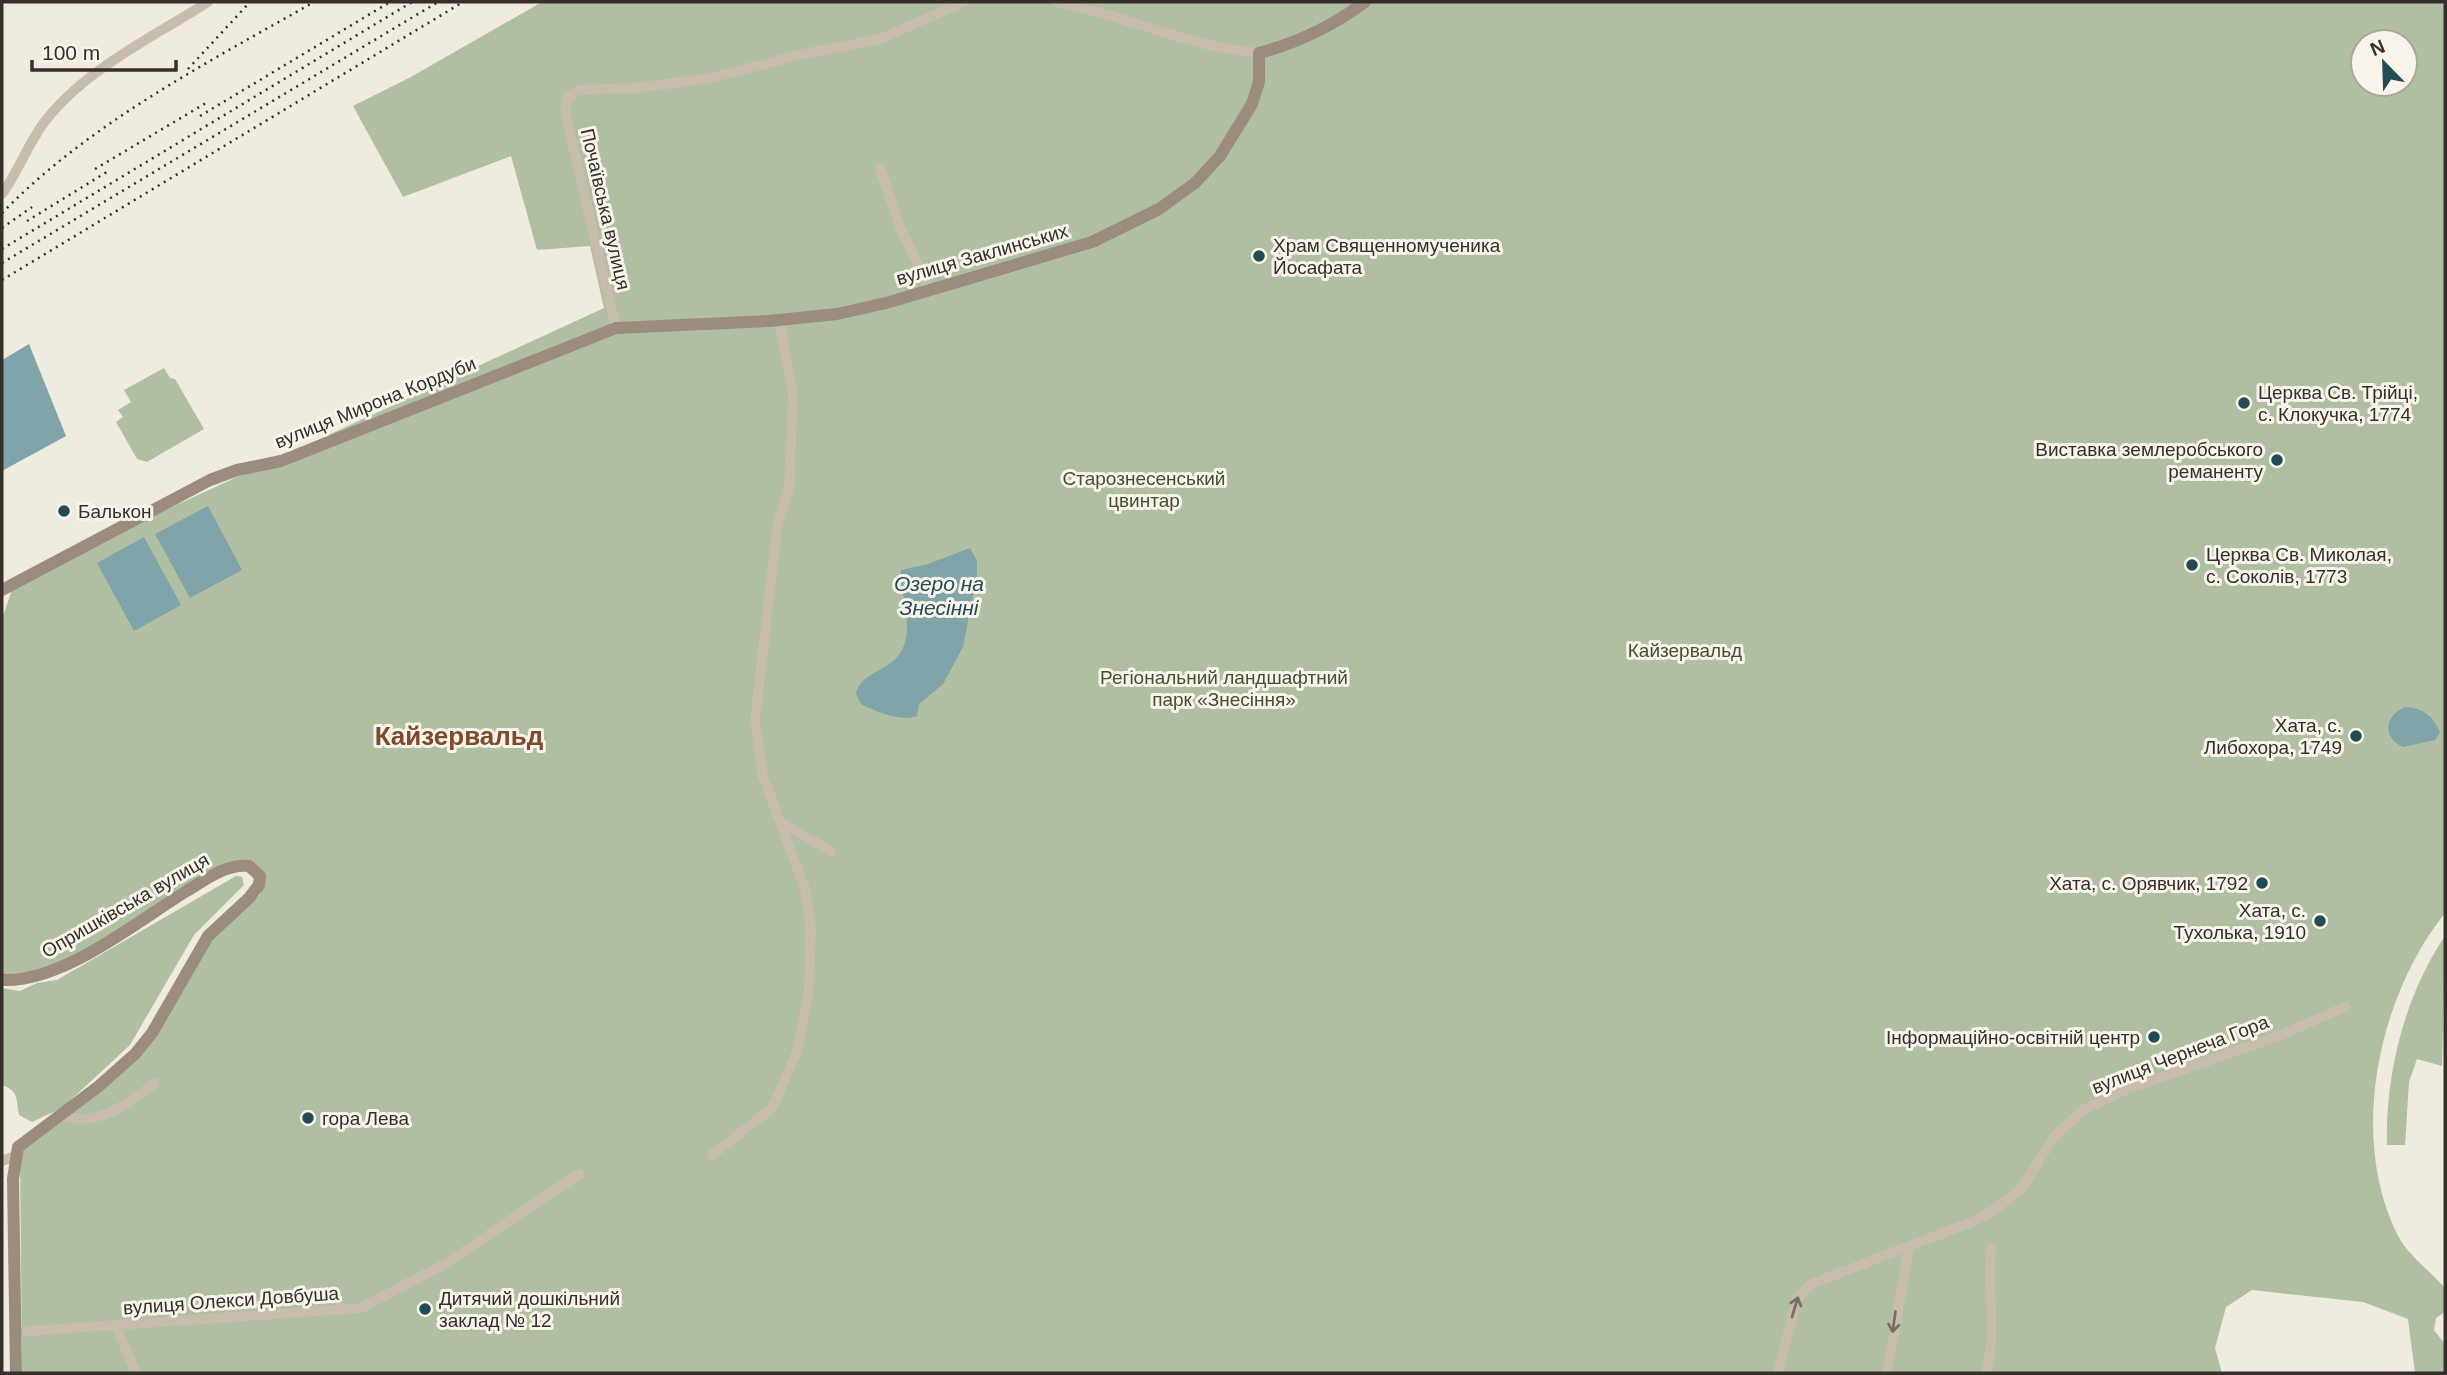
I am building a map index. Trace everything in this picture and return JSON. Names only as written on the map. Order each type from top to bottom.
[{"type":"street","points":[[2,194],[43,124],[89,78],[208,2]]},
{"type":"street","name":"Почаївська вулиця","points":[[616,328],[565,112],[567,97],[579,90],[635,88],[710,78],[880,39],[964,2]]},
{"type":"street","points":[[1056,2],[1212,47],[1259,52],[1281,47],[1327,25],[1364,2]]},
{"type":"street","name":"вулиця Заклинських","points":[[616,328],[779,320],[837,314],[1092,243],[1139,221],[1174,199],[1195,183],[1220,156],[1241,123],[1259,82],[1259,52]]},
{"type":"street","points":[[880,169],[901,229],[930,290]]},
{"type":"street","points":[[712,1155],[772,1108],[797,1052],[809,990],[811,927],[805,889],[763,776],[755,721],[777,528],[789,487],[793,395],[779,320]]},
{"type":"street","name":"вулиця Мирона Кордуби","points":[[2,590],[210,480],[237,470],[281,461],[616,328]]},
{"type":"street","points":[[781,823],[831,851]]},
{"type":"street","name":"Опришківська вулиця","points":[[2,981],[32,978],[81,957],[210,877],[234,866],[249,866],[260,876],[259,885],[249,898],[208,936],[152,1033],[117,1070],[61,1115],[23,1141],[15,1156]]},
{"type":"street","name":"вулиця Чернеча Гора","points":[[1778,1373],[1800,1294],[1811,1284],[1909,1247],[1994,1210],[2021,1189],[2055,1136],[2068,1121],[2096,1103],[2122,1091],[2284,1034],[2344,1007]]},
{"type":"street","points":[[61,1115],[75,1119],[109,1113],[155,1083]]},
{"type":"street","points":[[2,1161],[15,1156],[16,1373]]},
{"type":"street","name":"вулиця Олекси Довбуша","points":[[16,1332],[362,1308],[450,1261],[579,1174]]},
{"type":"street","points":[[1887,1373],[1909,1247]]},
{"type":"street","points":[[1986,1373],[1990,1354],[1990,1249]]},
{"type":"street","points":[[116,1326],[136,1373]]},
{"type":"green space","name":"Регіональний ландшафтний парк «Знесіння»","points":[[542,2],[2445,2],[2445,913],[2422,947],[2402,985],[2388,1026],[2378,1069],[2373,1112],[2375,1156],[2383,1197],[2398,1236],[2414,1257],[2445,1288],[2445,1312],[2436,1318],[2434,1330],[2445,1344],[2445,1373],[2415,1373],[2408,1319],[2363,1302],[2252,1290],[2226,1307],[2215,1348],[2222,1373],[22,1373],[20,1152],[136,1057],[208,944],[231,917],[260,895],[264,882],[249,862],[52,967],[2,977],[2,619],[12,590],[122,530],[604,308],[590,246],[537,250],[511,156],[403,197],[353,106],[409,78]]},
{"type":"green space","points":[[164,368],[170,378],[175,379],[204,429],[147,462],[137,459],[116,422],[123,417],[118,410],[131,402],[124,390]]},
{"type":"green space","points":[[236,876],[242,877],[244,885],[194,935],[130,1045],[62,1108],[32,1122],[19,1115],[14,1093],[2,1085],[2,988],[20,991],[37,983],[57,980]]},
{"type":"green space","points":[[2445,936],[2442,1066],[2417,1059],[2409,1082],[2405,1145],[2387,1145],[2390,1091],[2400,1036],[2419,984]]},
{"type":"water","points":[[29,344],[66,436],[2,471],[2,360]]},
{"type":"water","points":[[208,506],[242,570],[190,598],[155,534]]},
{"type":"water","points":[[144,537],[181,605],[134,631],[97,563]]},
{"type":"water","name":"Озеро на Знесінні","points":[[970,548],[977,561],[977,574],[963,647],[943,684],[919,704],[917,716],[911,718],[896,717],[861,704],[856,694],[863,681],[899,655],[907,635],[901,570],[928,564]]},
{"type":"water","points":[[2405,707],[2422,711],[2434,721],[2440,732],[2435,740],[2403,747],[2396,743],[2388,727],[2393,716]]},
{"type":"railway","points":[[188,69],[250,2]]},
{"type":"railway","points":[[2,213],[36,181],[111,123],[191,72],[314,2]]},
{"type":"railway","points":[[200,116],[390,2]]},
{"type":"railway","points":[[2,249],[412,2]]},
{"type":"railway","points":[[2,263],[438,2]]},
{"type":"railway","points":[[2,280],[463,2]]},
{"type":"railway","points":[[95,169],[206,103]]},
{"type":"railway","points":[[27,221],[110,170]]},
{"type":"railway","points":[[2,228],[32,207]]},
{"type":"place","name":"Храм Священномученика Йосафата","points":[[1259,256]]},
{"type":"place","name":"Церква Св. Трійці, с. Клокучка, 1774","points":[[2244,403]]},
{"type":"place","name":"Виставка землеробського реманенту","points":[[2277,460]]},
{"type":"place","name":"Балькон","points":[[64,511]]},
{"type":"place","name":"Церква Св. Миколая, с. Соколів, 1773","points":[[2192,565]]},
{"type":"place","name":"Хата, с. Либохора, 1749","points":[[2356,736]]},
{"type":"place","name":"Хата, с. Орявчик, 1792","points":[[2262,883]]},
{"type":"place","name":"Хата, с. Тухолька, 1910","points":[[2320,921]]},
{"type":"place","name":"Інформаційно-освітній центр","points":[[2154,1037]]},
{"type":"place","name":"гора Лева","points":[[308,1118]]},
{"type":"place","name":"Дитячий дошкільний заклад № 12","points":[[425,1309]]},
{"type":"district","name":"Кайзервальд","points":[[459,736]]},
{"type":"park label","name":"Старознесенський цвинтар","points":[[1144,489]]}]
